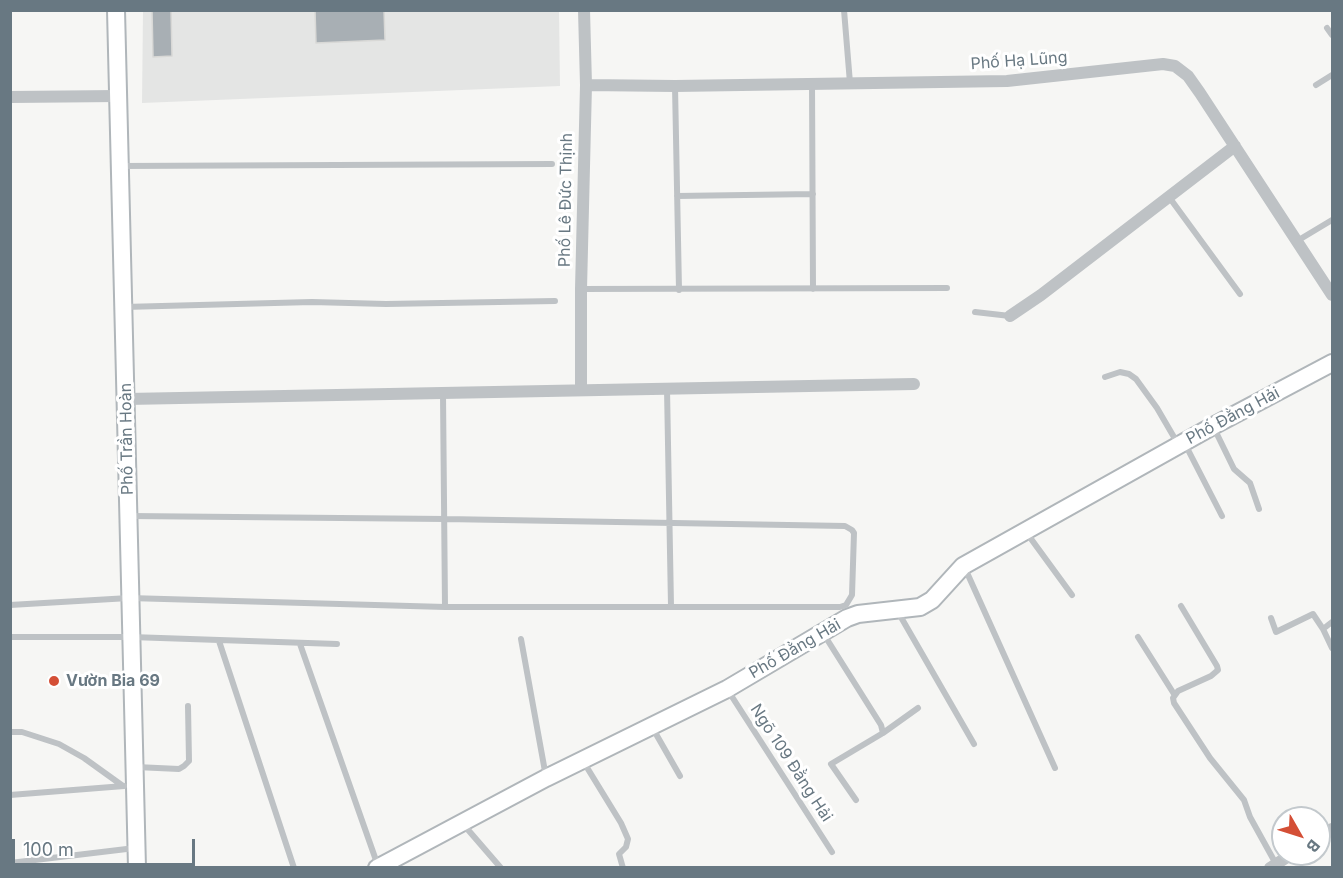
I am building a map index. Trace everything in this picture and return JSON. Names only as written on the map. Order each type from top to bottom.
[{"type":"street","name":"Phố Trần Hoàn","points":[[116,10],[134,767],[129,786],[137,867]]},
{"type":"street","name":"Phố Lê Đức Thịnh","points":[[581,390],[585,10]]},
{"type":"street","name":"Phố Hạ Lũng","points":[[586,85],[675,86],[1007,81],[1163,64],[1175,66],[1188,76],[1332,295]]},
{"type":"street","points":[[10,97],[118,96]]},
{"type":"street","points":[[1010,316],[1041,295],[1235,146]]},
{"type":"street","name":"Phố Đằng Hải","points":[[377,867],[546,778],[726,689],[847,618],[920,607],[932,600],[963,566],[1181,443],[1332,363]]},
{"type":"street","points":[[127,399],[914,384]]},
{"type":"lane","points":[[844,10],[850,83]]},
{"type":"lane","points":[[1327,28],[1332,35]]},
{"type":"lane","points":[[1316,85],[1332,75]]},
{"type":"lane","points":[[812,83],[813,289]]},
{"type":"lane","points":[[675,86],[678,290]]},
{"type":"lane","points":[[120,166],[552,164]]},
{"type":"lane","points":[[677,196],[813,194]]},
{"type":"lane","points":[[1169,197],[1240,294]]},
{"type":"lane","points":[[1297,241],[1332,220]]},
{"type":"lane","points":[[581,289],[947,288]]},
{"type":"lane","points":[[124,307],[312,302],[386,304],[555,301]]},
{"type":"lane","points":[[975,312],[1010,316]]},
{"type":"lane","points":[[1105,378],[1120,372],[1136,379],[1181,443],[1222,516]]},
{"type":"lane","points":[[667,389],[671,606]]},
{"type":"lane","points":[[443,393],[445,607]]},
{"type":"lane","points":[[1213,426],[1234,469],[1250,483],[1259,509]]},
{"type":"lane","points":[[10,605],[129,598],[445,607],[840,607],[846,604],[852,595],[854,533],[845,526],[129,516]]},
{"type":"lane","points":[[1026,531],[1072,595]]},
{"type":"lane","points":[[963,566],[1055,768]]},
{"type":"lane","points":[[1174,694],[1218,670],[1182,606]]},
{"type":"lane","points":[[897,611],[974,744]]},
{"type":"lane","points":[[1271,618],[1276,632],[1313,614],[1332,648]]},
{"type":"lane","points":[[1323,629],[1332,622]]},
{"type":"lane","points":[[822,633],[881,725],[883,733]]},
{"type":"lane","points":[[10,637],[131,637],[337,644]]},
{"type":"lane","points":[[1138,637],[1174,694],[1174,704],[1180,714],[1210,758],[1239,792],[1271,862]]},
{"type":"lane","points":[[521,639],[546,778]]},
{"type":"lane","points":[[219,641],[294,867]]},
{"type":"lane","points":[[300,644],[377,867]]},
{"type":"lane","name":"Ngõ 109 Đằng Hải","points":[[726,689],[832,852]]},
{"type":"lane","points":[[134,767],[178,769],[189,761],[188,706]]},
{"type":"lane","points":[[856,800],[831,764],[883,733],[918,708]]},
{"type":"lane","points":[[651,727],[680,776]]},
{"type":"lane","points":[[10,732],[22,732],[59,744],[129,786]]},
{"type":"lane","points":[[582,760],[626,831],[628,843],[619,854],[623,867]]},
{"type":"lane","points":[[10,795],[129,786]]},
{"type":"lane","points":[[462,823],[501,867]]},
{"type":"lane","points":[[10,863],[136,848]]},
{"type":"shaded area","points":[[143,11],[559,11],[560,86],[142,103]]},
{"type":"building","points":[[152,10],[171,10],[172,56],[153,57]]},
{"type":"building","points":[[315,10],[384,10],[385,40],[316,43]]},
{"type":"place","name":"Vườn Bia 69","points":[[54,681]]}]
